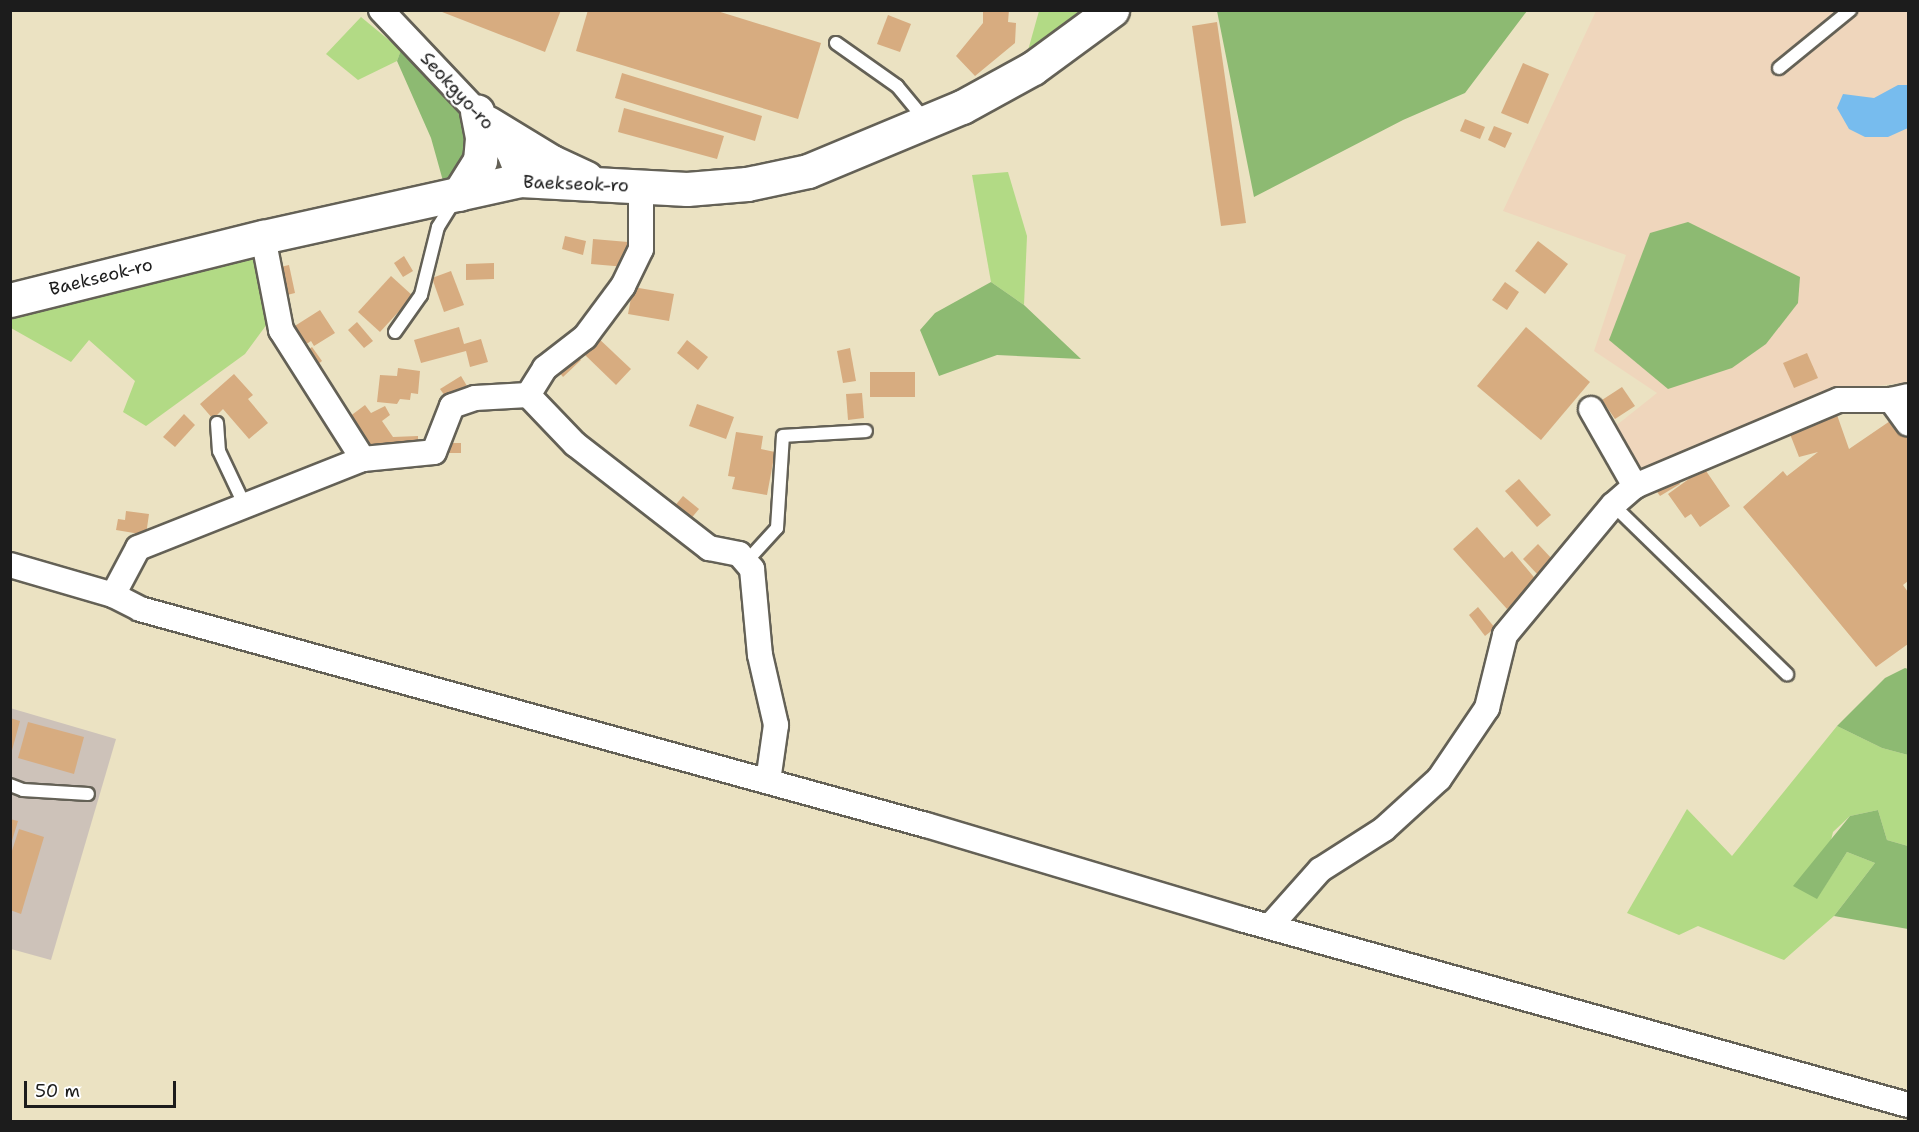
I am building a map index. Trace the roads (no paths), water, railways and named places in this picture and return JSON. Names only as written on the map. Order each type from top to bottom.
[{"type":"street","name":"Seokgyo-ro","points":[[381,10],[483,117],[509,153],[520,180]]},
{"type":"street","name":"Baekseok-ro","points":[[10,300],[263,237],[520,180],[687,189],[747,184],[808,171],[927,122],[1033,68],[1112,10]]},
{"type":"street","points":[[459,194],[480,161],[483,117],[568,171],[604,185]]},
{"type":"street","points":[[528,395],[545,368],[585,337],[623,286],[641,249],[641,187]]},
{"type":"street","points":[[263,237],[281,330],[363,459]]},
{"type":"street","points":[[113,595],[138,548],[363,459],[434,452],[453,406],[475,398],[528,395],[575,444],[709,548],[739,554],[752,569],[760,655],[776,725],[768,781]]},
{"type":"street","points":[[1271,926],[1320,870],[1384,829],[1439,779],[1487,708],[1505,635],[1613,505],[1635,486],[1839,400],[1900,398],[1908,423]]},
{"type":"street","points":[[1591,409],[1635,486]]},
{"type":"street","points":[[10,565],[113,595],[140,609],[768,781],[1271,926],[1908,1105]]},
{"type":"lane","points":[[1779,68],[1850,10]]},
{"type":"lane","points":[[836,43],[897,86],[927,122]]},
{"type":"lane","points":[[394,332],[421,295],[438,227],[459,194]]},
{"type":"lane","points":[[217,423],[219,451],[245,506]]},
{"type":"lane","points":[[746,562],[777,528],[783,436],[866,431]]},
{"type":"lane","points":[[1613,505],[1787,674]]},
{"type":"lane","points":[[10,785],[23,790],[88,794]]},
{"type":"water","points":[[1898,85],[1908,85],[1908,128],[1888,137],[1865,137],[1849,129],[1837,108],[1843,94],[1874,98]]}]
